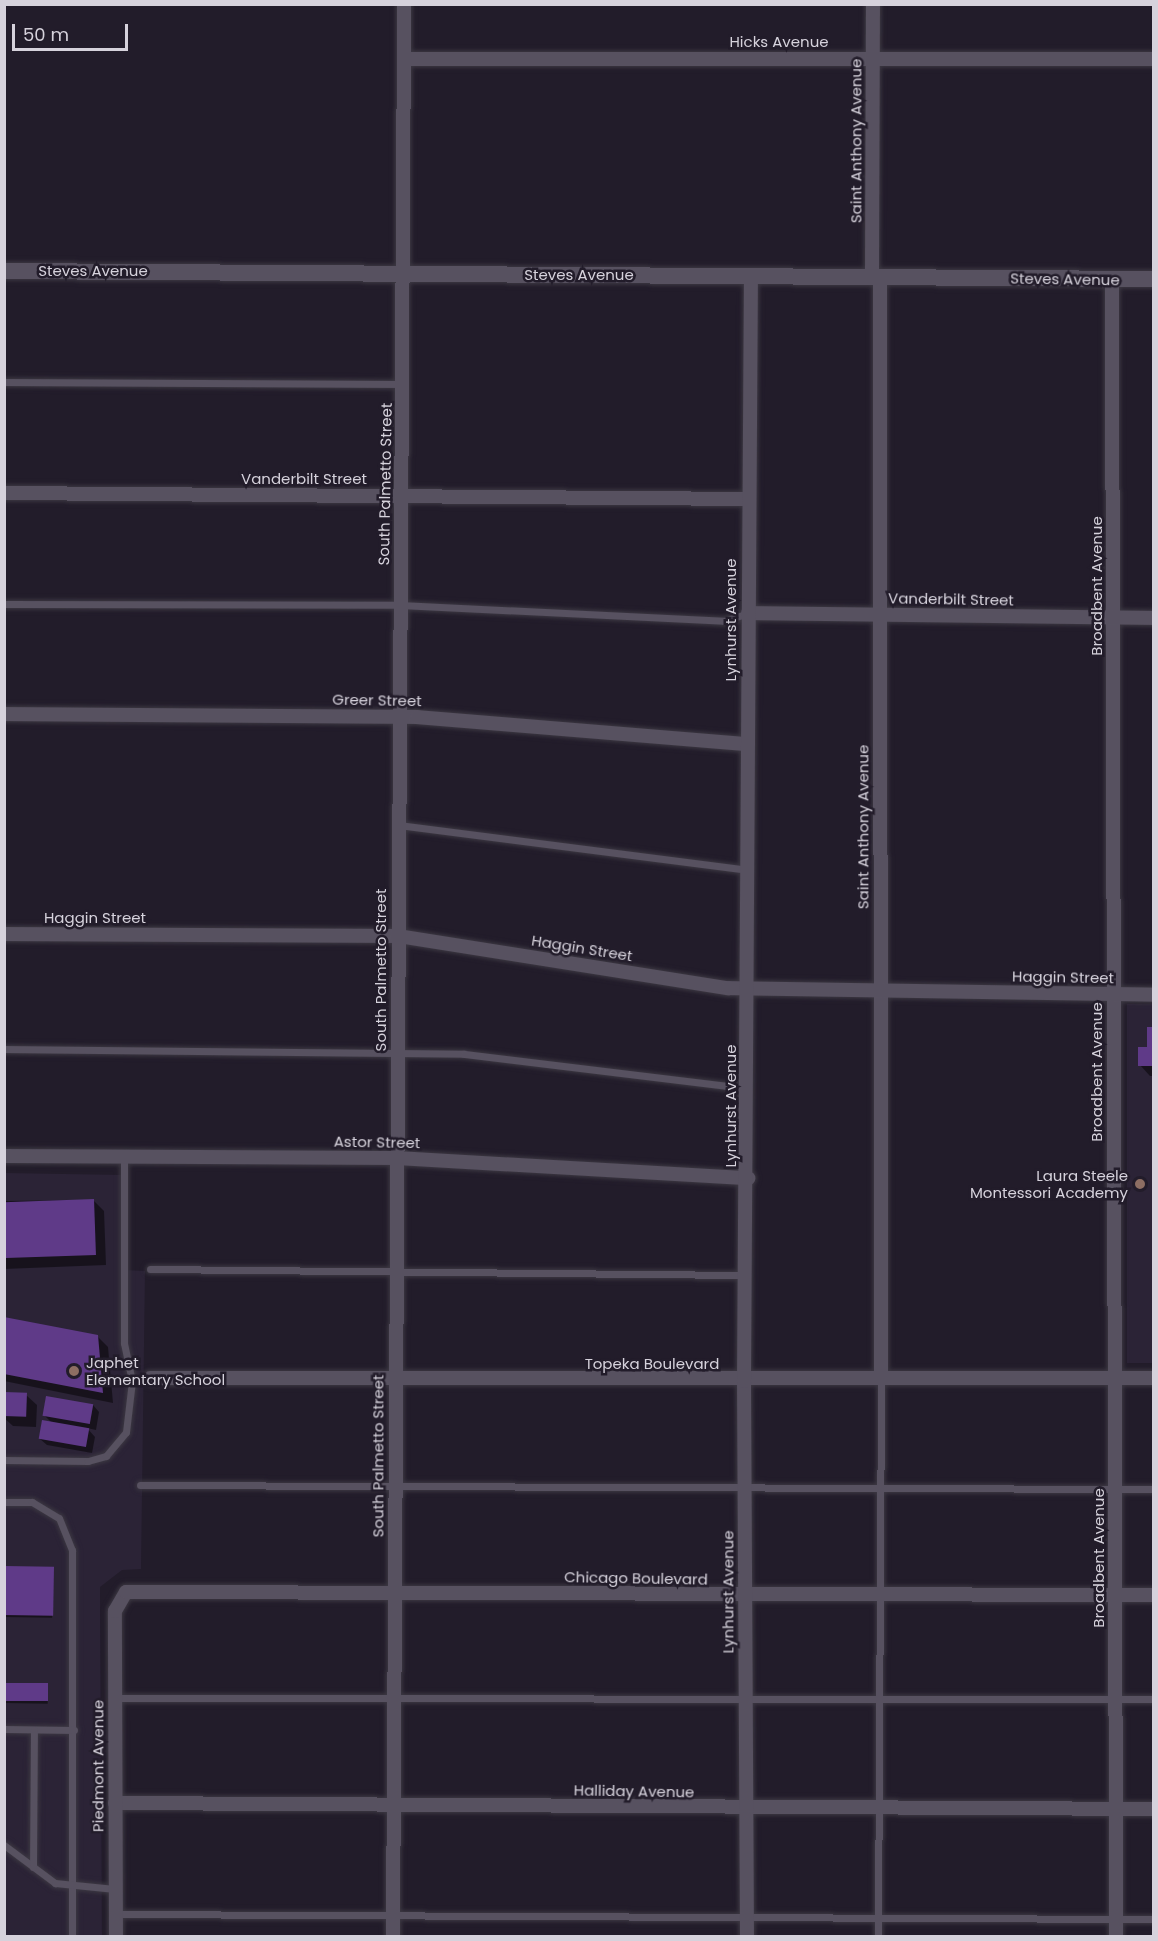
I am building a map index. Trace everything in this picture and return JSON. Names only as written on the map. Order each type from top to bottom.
[{"type":"street","name":"South Palmetto Street","points":[[393,1936],[404,4]]},
{"type":"street","name":"Saint Anthony Avenue","points":[[873,4],[880,614],[881,1378]]},
{"type":"street","name":"Hicks Avenue","points":[[404,59],[1154,59]]},
{"type":"street","name":"Steves Avenue","points":[[4,271],[1154,279]]},
{"type":"street","name":"Lynhurst Avenue","points":[[747,1936],[744,1381],[751,276]]},
{"type":"street","name":"Broadbent Avenue","points":[[1112,279],[1116,1936]]},
{"type":"street","name":"Vanderbilt Street","points":[[4,493],[748,499]]},
{"type":"street","name":"Vanderbilt Street","points":[[748,613],[1154,618]]},
{"type":"street","name":"Greer Street","points":[[4,714],[399,716],[747,744]]},
{"type":"street","name":"Haggin Street","points":[[4,934],[398,936],[747,988],[879,988],[1154,995]]},
{"type":"street","name":"Astor Street","points":[[4,1156],[397,1158],[747,1178]]},
{"type":"street","name":"Topeka Boulevard","points":[[150,1378],[744,1381],[881,1378],[1154,1378]]},
{"type":"street","name":"Chicago Boulevard","points":[[121,1597],[136,1589],[744,1596],[1154,1594]]},
{"type":"street","name":"Piedmont Avenue","points":[[116,1936],[115,1611],[121,1597]]},
{"type":"street","name":"Halliday Avenue","points":[[115,1803],[747,1809],[1154,1809]]},
{"type":"lane","points":[[4,382],[403,384]]},
{"type":"lane","points":[[4,604],[400,605],[724,621],[748,613]]},
{"type":"lane","points":[[398,825],[747,870]]},
{"type":"lane","points":[[4,1049],[397,1051],[464,1054],[747,1088]]},
{"type":"lane","points":[[4,1460],[88,1461],[106,1456],[126,1432],[132,1381],[124,1343],[124,1157]]},
{"type":"lane","points":[[150,1269],[746,1275]]},
{"type":"lane","points":[[878,1936],[881,1378]]},
{"type":"lane","points":[[140,1485],[1154,1489]]},
{"type":"lane","points":[[4,1502],[32,1502],[59,1518],[72,1550],[74,1730],[72,1936]]},
{"type":"lane","points":[[115,1698],[1154,1699]]},
{"type":"lane","points":[[4,1729],[74,1730]]},
{"type":"lane","points":[[33,1867],[34,1730]]},
{"type":"lane","points":[[4,1845],[41,1876],[73,1888],[115,1888]]},
{"type":"lane","points":[[116,1914],[1154,1919]]},
{"type":"shaded area","name":"Laura Steele Montessori Academy","points":[[1127,1004],[1153,1004],[1153,1363],[1127,1363]]},
{"type":"shaded area","points":[[5,1173],[124,1175],[124,1270],[145,1271],[141,1569],[122,1570],[100,1587],[102,1936],[5,1936]]},
{"type":"building","points":[[1147,1027],[1154,1027],[1154,1066],[1138,1066],[1138,1047],[1147,1047]]},
{"type":"building","points":[[94,1199],[96,1255],[6,1258],[4,1202]]},
{"type":"building","points":[[4,1317],[98,1335],[103,1393],[4,1374]]},
{"type":"building","points":[[4,1392],[27,1393],[26,1417],[4,1416]]},
{"type":"building","points":[[46,1396],[93,1404],[90,1424],[43,1416]]},
{"type":"building","points":[[42,1420],[89,1428],[86,1447],[39,1439]]},
{"type":"building","points":[[4,1566],[54,1567],[53,1616],[4,1615]]},
{"type":"building","points":[[4,1683],[48,1683],[48,1701],[4,1701]]},
{"type":"place","name":"Laura Steele Montessori Academy","points":[[1140,1184]]},
{"type":"place","name":"Japhet Elementary School","points":[[74,1371]]}]
